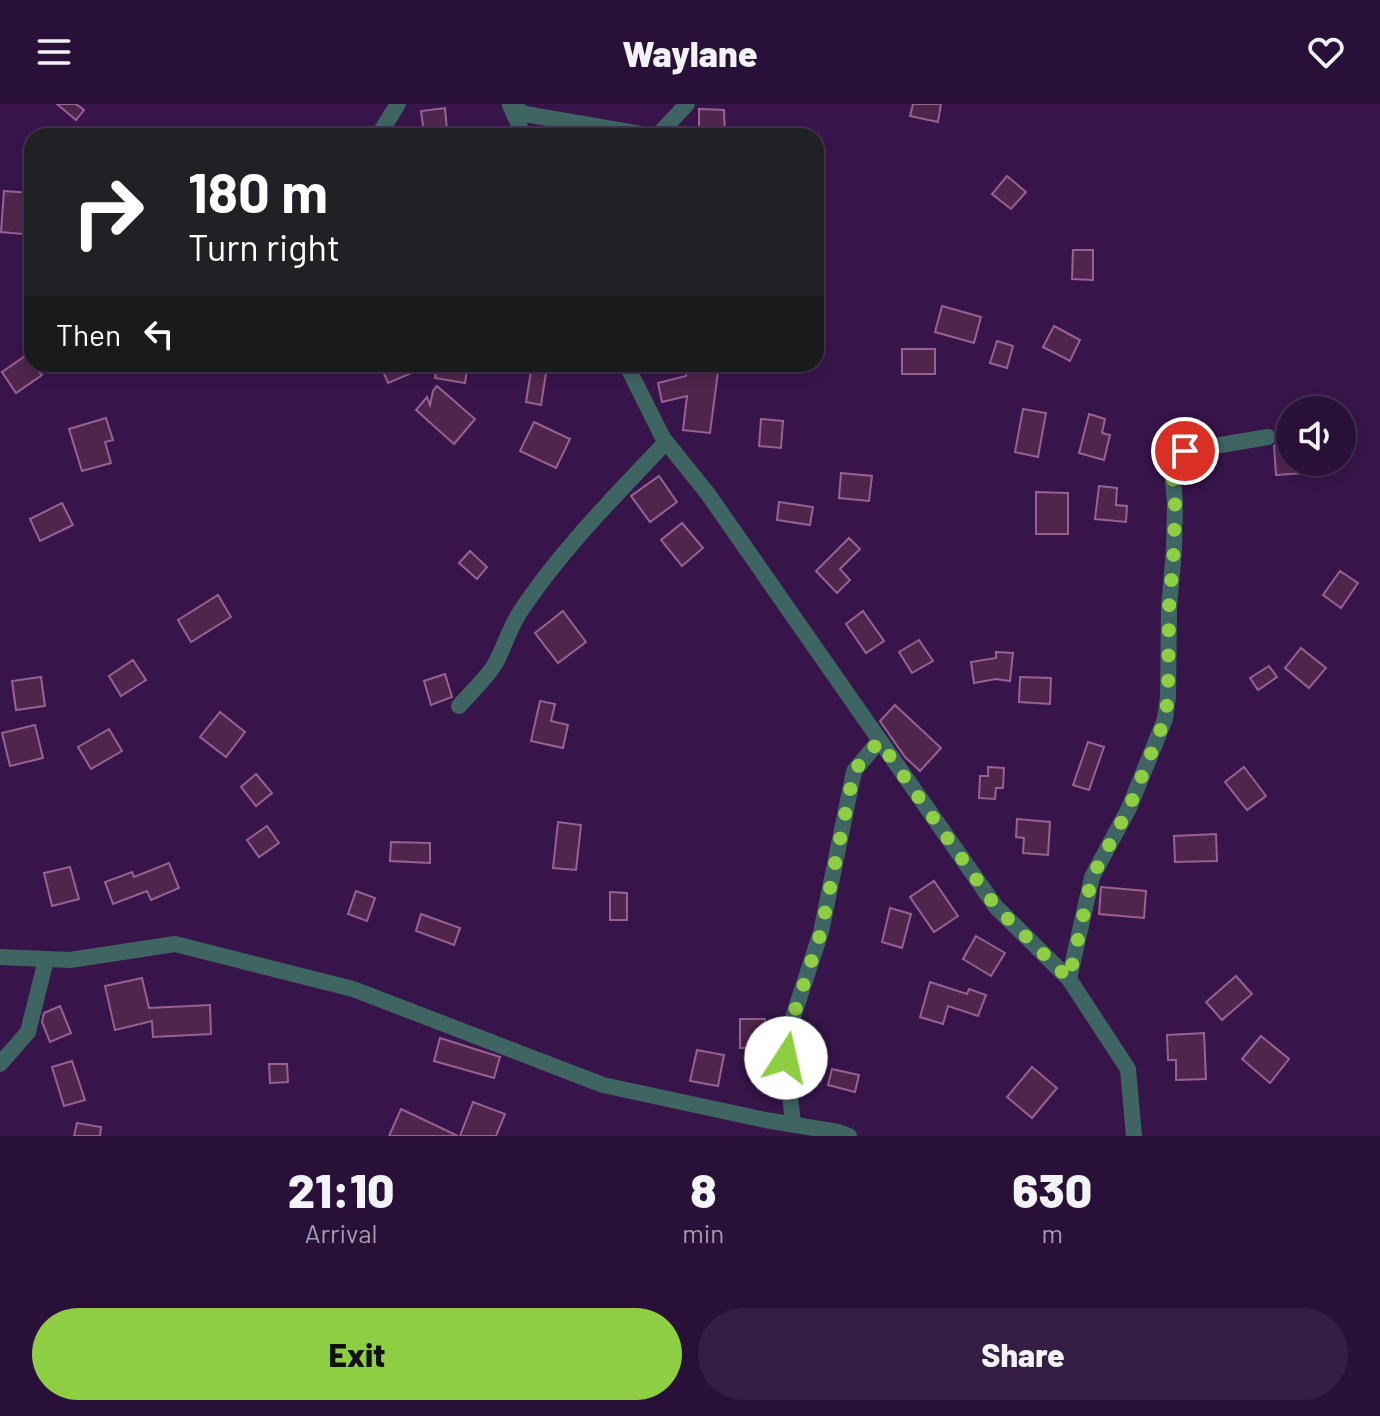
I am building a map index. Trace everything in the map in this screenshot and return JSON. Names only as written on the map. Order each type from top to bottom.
[{"type":"street","points":[[383,128],[398,104]]},
{"type":"street","points":[[665,128],[687,104]]},
{"type":"street","points":[[510,105],[525,114],[606,128]]},
{"type":"street","points":[[510,105],[520,128]]},
{"type":"street","points":[[630,372],[666,442],[708,494],[996,907],[1069,979],[1128,1069],[1134,1136]]},
{"type":"street","points":[[1069,979],[1092,877],[1129,808],[1165,719],[1174,549],[1172,470],[1175,460],[1185,451],[1268,437]]},
{"type":"street","points":[[459,706],[495,664],[505,637],[541,582],[596,516],[666,442]]},
{"type":"street","points":[[793,1124],[786,1058],[790,1026],[821,932],[854,771],[879,741]]},
{"type":"street","points":[[0,957],[70,960],[175,944],[353,989],[603,1085],[849,1136]]},
{"type":"street","points":[[0,1064],[28,1032],[46,960]]},
{"type":"street","points":[[761,1136],[774,1121]]},
{"type":"building","points":[[57,104],[76,104],[84,110],[76,120]]},
{"type":"building","points":[[913,104],[941,104],[938,122],[910,116]]},
{"type":"building","points":[[445,108],[447,128],[423,128],[421,111]]},
{"type":"building","points":[[699,109],[724,110],[725,128],[699,128]]},
{"type":"building","points":[[1007,176],[1026,192],[1011,209],[992,194]]},
{"type":"building","points":[[4,191],[24,192],[23,234],[1,232]]},
{"type":"building","points":[[1073,250],[1093,250],[1093,280],[1072,279]]},
{"type":"building","points":[[942,306],[981,317],[974,343],[935,332]]},
{"type":"building","points":[[1054,326],[1080,340],[1070,361],[1043,347]]},
{"type":"building","points":[[997,341],[1013,346],[1007,368],[990,363]]},
{"type":"building","points":[[902,349],[935,349],[935,374],[902,374]]},
{"type":"building","points":[[24,357],[24,372],[39,372],[42,375],[16,393],[2,372]]},
{"type":"building","points":[[383,372],[414,372],[388,383]]},
{"type":"building","points":[[436,372],[467,372],[465,383],[435,378]]},
{"type":"building","points":[[531,372],[546,373],[541,405],[526,402]]},
{"type":"building","points":[[687,372],[718,372],[710,433],[683,430],[687,396],[662,402],[658,383],[686,376]]},
{"type":"building","points":[[437,386],[475,419],[454,444],[416,410],[427,397],[430,405]]},
{"type":"building","points":[[1023,409],[1046,413],[1038,457],[1015,452]]},
{"type":"building","points":[[1089,414],[1105,419],[1102,433],[1110,435],[1104,460],[1079,453]]},
{"type":"building","points":[[106,418],[113,440],[105,442],[111,463],[82,471],[69,429]]},
{"type":"building","points":[[761,419],[783,421],[781,448],[759,446]]},
{"type":"building","points":[[534,422],[570,439],[556,468],[520,451]]},
{"type":"building","points":[[841,473],[872,476],[869,501],[839,498]]},
{"type":"building","points":[[659,476],[677,502],[650,522],[631,496]]},
{"type":"building","points":[[1099,486],[1117,488],[1116,505],[1127,506],[1126,522],[1095,519]]},
{"type":"building","points":[[1036,492],[1068,493],[1068,534],[1036,534]]},
{"type":"building","points":[[779,502],[813,507],[810,525],[777,520]]},
{"type":"building","points":[[62,503],[73,525],[40,541],[30,519]]},
{"type":"building","points":[[682,523],[703,548],[682,566],[661,540]]},
{"type":"building","points":[[849,538],[860,549],[840,569],[850,580],[837,593],[816,571]]},
{"type":"building","points":[[470,551],[487,567],[477,579],[459,563]]},
{"type":"building","points":[[1340,571],[1358,583],[1341,608],[1323,595]]},
{"type":"building","points":[[218,595],[231,617],[191,642],[178,620]]},
{"type":"building","points":[[563,611],[586,642],[558,663],[535,633]]},
{"type":"building","points":[[863,611],[884,641],[866,653],[846,624]]},
{"type":"building","points":[[919,640],[933,661],[912,673],[899,652]]},
{"type":"building","points":[[1301,648],[1326,668],[1309,688],[1285,668]]},
{"type":"building","points":[[996,652],[1013,653],[1010,681],[996,679],[974,683],[971,662],[996,658]]},
{"type":"building","points":[[133,660],[146,680],[121,696],[109,676]]},
{"type":"building","points":[[1269,666],[1277,677],[1258,690],[1250,678]]},
{"type":"building","points":[[445,674],[452,697],[431,705],[424,681]]},
{"type":"building","points":[[41,677],[45,706],[16,710],[12,681]]},
{"type":"building","points":[[1020,677],[1051,678],[1050,704],[1019,702]]},
{"type":"building","points":[[540,701],[555,704],[551,721],[568,725],[563,748],[531,741]]},
{"type":"building","points":[[895,705],[941,748],[920,771],[905,757],[880,721]]},
{"type":"building","points":[[220,712],[245,732],[226,757],[200,737]]},
{"type":"building","points":[[35,725],[43,758],[10,766],[2,733]]},
{"type":"building","points":[[109,729],[122,751],[91,769],[78,747]]},
{"type":"building","points":[[1088,742],[1104,747],[1089,790],[1073,785]]},
{"type":"building","points":[[988,767],[1004,768],[1003,788],[996,788],[995,799],[979,798],[980,776],[988,776]]},
{"type":"building","points":[[1244,767],[1266,796],[1247,810],[1225,782]]},
{"type":"building","points":[[256,774],[272,793],[256,806],[241,787]]},
{"type":"building","points":[[1017,819],[1050,822],[1048,855],[1023,853],[1024,838],[1016,837]]},
{"type":"building","points":[[558,822],[581,825],[576,870],[553,868]]},
{"type":"building","points":[[267,826],[279,843],[259,857],[247,840]]},
{"type":"building","points":[[1216,834],[1217,861],[1175,862],[1174,836]]},
{"type":"building","points":[[391,842],[430,843],[430,863],[390,861]]},
{"type":"building","points":[[169,863],[179,888],[151,900],[147,891],[113,904],[105,882],[132,872],[134,877]]},
{"type":"building","points":[[70,867],[79,899],[52,906],[44,873]]},
{"type":"building","points":[[934,881],[958,916],[934,932],[910,897]]},
{"type":"building","points":[[1101,887],[1146,891],[1144,918],[1099,914]]},
{"type":"building","points":[[356,891],[375,898],[367,921],[348,914]]},
{"type":"building","points":[[610,892],[627,893],[627,920],[610,920]]},
{"type":"building","points":[[890,908],[911,914],[902,948],[882,942]]},
{"type":"building","points":[[421,914],[460,928],[454,945],[416,931]]},
{"type":"building","points":[[976,936],[1005,953],[991,976],[963,959]]},
{"type":"building","points":[[1236,976],[1252,994],[1222,1020],[1206,1002]]},
{"type":"building","points":[[142,978],[149,1008],[210,1005],[211,1034],[153,1037],[152,1021],[115,1030],[105,986]]},
{"type":"building","points":[[930,982],[967,994],[969,989],[986,995],[978,1016],[948,1006],[943,1024],[920,1017]]},
{"type":"building","points":[[60,1006],[71,1033],[50,1042],[42,1022],[44,1013]]},
{"type":"building","points":[[740,1019],[765,1019],[765,1048],[740,1048]]},
{"type":"building","points":[[1204,1033],[1206,1079],[1176,1080],[1176,1060],[1168,1060],[1167,1035]]},
{"type":"building","points":[[1261,1036],[1289,1059],[1270,1083],[1242,1059]]},
{"type":"building","points":[[440,1038],[500,1057],[494,1078],[434,1061]]},
{"type":"building","points":[[697,1050],[724,1055],[718,1086],[690,1081]]},
{"type":"building","points":[[72,1061],[85,1100],[64,1106],[52,1067]]},
{"type":"building","points":[[269,1064],[287,1064],[288,1082],[270,1083]]},
{"type":"building","points":[[1032,1067],[1057,1088],[1032,1118],[1007,1097]]},
{"type":"building","points":[[832,1069],[859,1075],[855,1092],[828,1085]]},
{"type":"building","points":[[473,1102],[505,1114],[496,1136],[460,1136]]},
{"type":"building","points":[[401,1109],[458,1136],[389,1136]]},
{"type":"building","points":[[77,1123],[101,1127],[100,1136],[74,1136]]},
{"type":"route","points":[[786,1058],[790,1026],[821,932],[854,771],[879,741],[996,907],[1069,979],[1092,877],[1129,808],[1165,719],[1174,549],[1172,470],[1175,460],[1185,451]]}]
